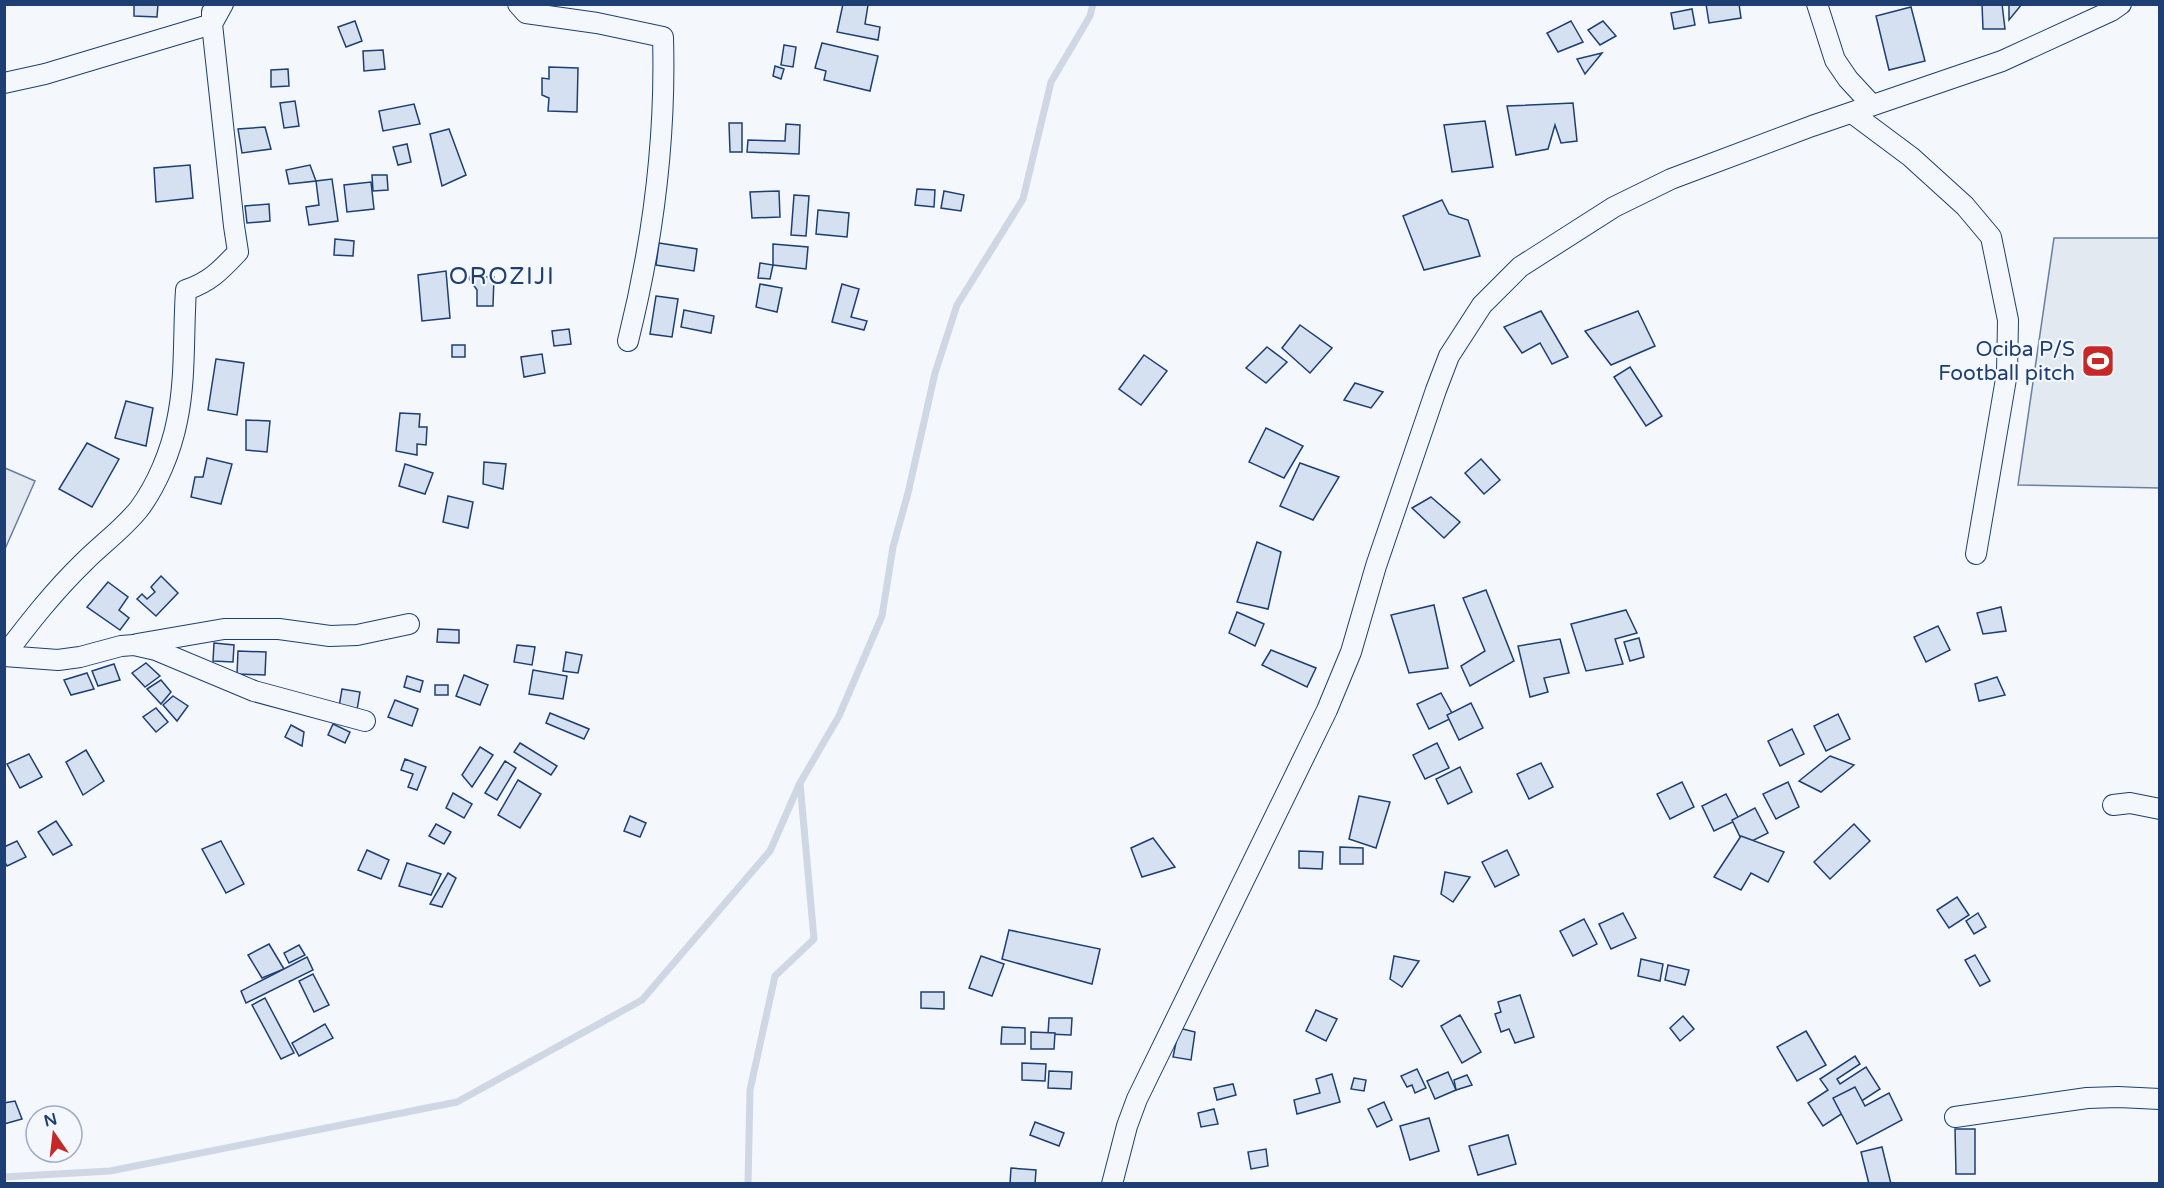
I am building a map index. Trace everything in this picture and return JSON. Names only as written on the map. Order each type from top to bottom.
[{"type":"street","points":[[212,4],[212,24],[238,252],[218,273],[203,284],[186,290],[183,391],[177,424],[164,463],[151,490],[121,529],[84,562],[48,601],[4,656],[58,660],[81,657],[121,646],[224,629],[279,629],[330,636],[357,635],[409,624]]},
{"type":"street","points":[[4,83],[45,74],[212,24],[223,4]]},
{"type":"street","points":[[518,4],[526,13],[597,23],[663,37],[664,66],[658,179],[644,277],[628,341]]},
{"type":"street","points":[[1817,4],[1835,60],[1872,105]]},
{"type":"street","points":[[1112,1184],[1127,1126],[1137,1099],[1327,710],[1351,652],[1376,566],[1449,356],[1482,305],[1520,267],[1614,207],[1671,179],[1765,143],[2002,61],[2090,21],[2121,4]]},
{"type":"street","points":[[1852,113],[1911,157],[1965,206],[1991,237],[2008,320],[2007,373],[1976,554]]},
{"type":"street","points":[[134,645],[156,650],[254,692],[365,721]]},
{"type":"street","points":[[2114,805],[2130,803],[2160,809]]},
{"type":"street","points":[[1954,1117],[2087,1098],[2160,1099]]},
{"type":"shaded area","name":"Ociba P/S Football pitch","points":[[2054,238],[2159,238],[2159,488],[2018,485]]},
{"type":"shaded area","points":[[5,468],[35,481],[5,549]]},
{"type":"building","points":[[134,4],[158,4],[157,17],[134,16]]},
{"type":"building","points":[[843,4],[868,5],[865,24],[880,27],[878,40],[837,32]]},
{"type":"building","points":[[1706,4],[1739,4],[1741,18],[1709,23]]},
{"type":"building","points":[[1982,4],[2002,4],[2005,29],[1983,29]]},
{"type":"building","points":[[2009,4],[2022,4],[2009,20]]},
{"type":"building","points":[[1911,7],[1925,61],[1889,70],[1876,16]]},
{"type":"building","points":[[1692,9],[1695,25],[1674,29],[1671,13]]},
{"type":"building","points":[[355,21],[362,41],[346,47],[338,27]]},
{"type":"building","points":[[1571,21],[1583,42],[1558,52],[1547,33]]},
{"type":"building","points":[[1603,21],[1616,36],[1600,45],[1588,30]]},
{"type":"building","points":[[822,43],[878,56],[870,91],[824,80],[826,71],[815,68]]},
{"type":"building","points":[[784,45],[796,47],[793,67],[781,65]]},
{"type":"building","points":[[383,50],[385,69],[364,71],[363,51]]},
{"type":"building","points":[[1602,53],[1585,74],[1577,59]]},
{"type":"building","points":[[775,66],[784,69],[781,79],[773,76]]},
{"type":"building","points":[[549,67],[578,68],[577,112],[548,111],[549,98],[542,95],[542,78],[549,79]]},
{"type":"building","points":[[288,69],[289,86],[271,87],[271,70]]},
{"type":"building","points":[[295,101],[299,126],[284,128],[280,103]]},
{"type":"building","points":[[1573,103],[1577,141],[1561,143],[1555,125],[1548,149],[1516,155],[1507,106]]},
{"type":"building","points":[[414,104],[420,124],[383,131],[379,111]]},
{"type":"building","points":[[1485,121],[1493,167],[1452,172],[1444,125]]},
{"type":"building","points":[[729,123],[742,123],[742,152],[730,152]]},
{"type":"building","points":[[786,124],[800,125],[799,154],[747,152],[748,140],[785,141]]},
{"type":"building","points":[[265,127],[271,149],[242,153],[238,129]]},
{"type":"building","points":[[449,129],[466,175],[442,186],[430,134]]},
{"type":"building","points":[[407,144],[411,162],[398,165],[393,147]]},
{"type":"building","points":[[190,165],[193,198],[156,202],[154,168]]},
{"type":"building","points":[[310,165],[316,181],[289,184],[286,170]]},
{"type":"building","points":[[372,175],[387,175],[388,190],[373,191]]},
{"type":"building","points":[[332,179],[338,221],[309,225],[306,207],[319,205],[316,181]]},
{"type":"building","points":[[371,182],[374,209],[347,212],[344,185]]},
{"type":"building","points":[[917,189],[935,190],[934,207],[915,205]]},
{"type":"building","points":[[779,191],[780,217],[752,218],[750,192]]},
{"type":"building","points":[[944,191],[964,195],[961,211],[941,208]]},
{"type":"building","points":[[794,195],[809,196],[806,236],[791,235]]},
{"type":"building","points":[[1442,200],[1449,214],[1468,220],[1480,256],[1424,270],[1403,216]]},
{"type":"building","points":[[269,204],[270,221],[247,223],[245,206]]},
{"type":"building","points":[[818,210],[849,213],[847,237],[816,234]]},
{"type":"building","points":[[335,239],[354,241],[353,256],[334,255]]},
{"type":"building","points":[[659,243],[697,249],[694,271],[656,265]]},
{"type":"building","points":[[773,244],[808,247],[806,269],[773,265]]},
{"type":"building","points":[[760,263],[773,265],[770,279],[758,278]]},
{"type":"building","points":[[446,271],[450,318],[422,321],[418,275]]},
{"type":"building","points":[[468,277],[494,277],[493,306],[477,306],[477,290]]},
{"type":"building","points":[[760,284],[782,288],[777,312],[756,307]]},
{"type":"building","points":[[842,284],[859,289],[851,317],[867,321],[864,330],[832,322]]},
{"type":"building","points":[[656,296],[678,299],[672,337],[650,334]]},
{"type":"building","points":[[684,310],[714,316],[711,333],[681,327]]},
{"type":"building","points":[[1541,311],[1568,357],[1552,364],[1540,343],[1522,353],[1504,327]]},
{"type":"building","points":[[1638,311],[1655,346],[1611,365],[1585,331]]},
{"type":"building","points":[[1300,325],[1332,348],[1310,373],[1282,348]]},
{"type":"building","points":[[569,329],[571,344],[554,346],[552,331]]},
{"type":"building","points":[[452,345],[465,345],[465,357],[452,357]]},
{"type":"building","points":[[1267,347],[1287,362],[1266,383],[1246,368]]},
{"type":"building","points":[[542,354],[545,373],[524,377],[521,357]]},
{"type":"building","points":[[1144,355],[1167,371],[1141,405],[1119,389]]},
{"type":"building","points":[[216,359],[244,363],[237,415],[208,410]]},
{"type":"building","points":[[1630,367],[1662,416],[1646,426],[1614,377]]},
{"type":"building","points":[[1355,383],[1383,392],[1371,408],[1344,400]]},
{"type":"building","points":[[126,401],[153,408],[146,446],[115,438]]},
{"type":"building","points":[[400,413],[420,414],[419,427],[427,427],[426,445],[417,444],[417,455],[396,451]]},
{"type":"building","points":[[246,420],[270,421],[267,452],[246,450]]},
{"type":"building","points":[[1266,428],[1303,446],[1284,478],[1249,462]]},
{"type":"building","points":[[87,443],[119,459],[92,507],[59,489]]},
{"type":"building","points":[[207,458],[232,464],[221,504],[191,497],[195,477],[203,477]]},
{"type":"building","points":[[1481,459],[1500,480],[1484,494],[1465,473]]},
{"type":"building","points":[[484,462],[506,464],[503,489],[483,484]]},
{"type":"building","points":[[1300,463],[1339,477],[1313,520],[1280,506]]},
{"type":"building","points":[[405,464],[433,473],[425,494],[399,486]]},
{"type":"building","points":[[448,496],[473,502],[468,528],[443,522]]},
{"type":"building","points":[[1431,497],[1460,522],[1444,538],[1412,508]]},
{"type":"building","points":[[1257,542],[1281,552],[1268,609],[1237,602]]},
{"type":"building","points":[[161,576],[178,593],[156,616],[137,599],[142,594],[147,599],[155,592],[151,587]]},
{"type":"building","points":[[108,582],[128,597],[119,610],[129,618],[120,630],[87,607]]},
{"type":"building","points":[[1486,590],[1514,661],[1470,686],[1461,666],[1485,651],[1463,598]]},
{"type":"building","points":[[1434,605],[1448,668],[1409,673],[1391,615]]},
{"type":"building","points":[[2001,607],[2006,631],[1983,634],[1977,613]]},
{"type":"building","points":[[1626,610],[1637,633],[1615,639],[1623,664],[1586,671],[1571,624]]},
{"type":"building","points":[[1237,612],[1264,624],[1255,646],[1229,633]]},
{"type":"building","points":[[1938,626],[1950,650],[1926,662],[1914,637]]},
{"type":"building","points":[[438,629],[459,630],[459,643],[437,642]]},
{"type":"building","points":[[1639,638],[1644,657],[1630,661],[1624,642]]},
{"type":"building","points":[[1560,639],[1569,673],[1544,678],[1548,692],[1530,697],[1518,646]]},
{"type":"building","points":[[214,643],[234,645],[233,662],[213,661]]},
{"type":"building","points":[[517,645],[535,647],[532,665],[514,662]]},
{"type":"building","points":[[1271,650],[1316,668],[1307,687],[1262,665]]},
{"type":"building","points":[[238,651],[266,652],[265,675],[237,674]]},
{"type":"building","points":[[566,652],[582,655],[578,673],[563,671]]},
{"type":"building","points":[[146,663],[160,676],[145,687],[132,673]]},
{"type":"building","points":[[114,664],[120,680],[98,686],[92,671]]},
{"type":"building","points":[[533,670],[567,676],[563,699],[529,694]]},
{"type":"building","points":[[87,673],[94,689],[71,695],[64,680]]},
{"type":"building","points":[[464,675],[488,685],[480,705],[456,696]]},
{"type":"building","points":[[407,676],[423,681],[420,692],[404,687]]},
{"type":"building","points":[[1997,677],[2005,695],[1979,701],[1975,684]]},
{"type":"building","points":[[161,680],[171,692],[161,704],[147,689]]},
{"type":"building","points":[[435,685],[448,685],[448,695],[435,695]]},
{"type":"building","points":[[342,689],[360,692],[356,716],[338,713]]},
{"type":"building","points":[[1441,693],[1454,717],[1429,729],[1417,704]]},
{"type":"building","points":[[173,696],[188,706],[177,721],[163,705]]},
{"type":"building","points":[[395,700],[418,709],[412,726],[388,717]]},
{"type":"building","points":[[1471,703],[1483,728],[1459,740],[1447,715]]},
{"type":"building","points":[[156,708],[168,722],[156,732],[143,717]]},
{"type":"building","points":[[550,713],[589,729],[584,739],[546,723]]},
{"type":"building","points":[[1838,714],[1850,739],[1826,751],[1814,726]]},
{"type":"building","points":[[333,724],[350,732],[345,743],[328,735]]},
{"type":"building","points":[[291,725],[304,732],[302,746],[285,737]]},
{"type":"building","points":[[1792,729],[1804,754],[1780,766],[1768,741]]},
{"type":"building","points":[[520,743],[557,766],[551,775],[514,752]]},
{"type":"building","points":[[1437,743],[1449,768],[1425,779],[1413,755]]},
{"type":"building","points":[[480,747],[493,755],[472,787],[462,775]]},
{"type":"building","points":[[86,750],[104,781],[83,795],[66,762]]},
{"type":"building","points":[[29,754],[42,777],[20,788],[7,764]]},
{"type":"building","points":[[1830,756],[1854,765],[1821,792],[1799,781]]},
{"type":"building","points":[[405,759],[426,767],[417,790],[408,787],[413,774],[401,770]]},
{"type":"building","points":[[505,761],[516,768],[497,800],[485,793]]},
{"type":"building","points":[[1541,763],[1553,787],[1529,799],[1517,774]]},
{"type":"building","points":[[1460,767],[1472,792],[1448,804],[1436,779]]},
{"type":"building","points":[[518,780],[541,794],[520,828],[498,815]]},
{"type":"building","points":[[1682,782],[1694,807],[1670,819],[1657,794]]},
{"type":"building","points":[[1788,782],[1799,807],[1776,819],[1763,794]]},
{"type":"building","points":[[453,793],[472,804],[464,818],[446,808]]},
{"type":"building","points":[[1726,794],[1739,819],[1714,831],[1702,806]]},
{"type":"building","points":[[1359,796],[1390,802],[1376,848],[1349,839]]},
{"type":"building","points":[[1755,808],[1768,833],[1744,845],[1732,820]]},
{"type":"building","points":[[630,816],[646,823],[640,837],[624,831]]},
{"type":"building","points":[[56,821],[72,845],[53,855],[38,832]]},
{"type":"building","points":[[436,824],[451,832],[444,844],[429,836]]},
{"type":"building","points":[[1854,824],[1870,841],[1830,879],[1814,862]]},
{"type":"building","points":[[1741,836],[1784,852],[1768,882],[1751,873],[1741,890],[1714,877]]},
{"type":"building","points":[[1153,838],[1175,867],[1142,877],[1131,848]]},
{"type":"building","points":[[17,841],[26,857],[7,866],[4,861],[4,847]]},
{"type":"building","points":[[221,841],[244,884],[226,893],[202,849]]},
{"type":"building","points":[[1340,847],[1363,848],[1363,864],[1340,864]]},
{"type":"building","points":[[367,850],[389,860],[381,879],[358,870]]},
{"type":"building","points":[[1507,850],[1519,875],[1495,887],[1482,862]]},
{"type":"building","points":[[1299,851],[1323,852],[1322,869],[1299,868]]},
{"type":"building","points":[[407,863],[441,874],[431,895],[399,886]]},
{"type":"building","points":[[1445,872],[1470,877],[1453,902],[1441,894]]},
{"type":"building","points":[[448,873],[456,878],[442,907],[430,904]]},
{"type":"building","points":[[1957,897],[1969,915],[1949,928],[1937,910]]},
{"type":"building","points":[[1623,913],[1636,938],[1611,949],[1599,924]]},
{"type":"building","points":[[1978,913],[1986,927],[1974,934],[1966,921]]},
{"type":"building","points":[[1584,919],[1597,944],[1573,956],[1560,931]]},
{"type":"building","points":[[1009,930],[1100,949],[1092,984],[1002,959]]},
{"type":"building","points":[[269,944],[284,969],[262,978],[248,955]]},
{"type":"building","points":[[299,945],[305,955],[289,963],[284,953]]},
{"type":"building","points":[[1975,955],[1990,981],[1980,986],[1965,960]]},
{"type":"building","points":[[981,956],[1004,964],[992,996],[969,988]]},
{"type":"building","points":[[1394,956],[1419,961],[1402,987],[1390,979]]},
{"type":"building","points":[[307,957],[313,970],[246,1003],[241,991]]},
{"type":"building","points":[[1641,959],[1663,964],[1660,981],[1638,976]]},
{"type":"building","points":[[1668,965],[1689,970],[1685,985],[1665,980]]},
{"type":"building","points":[[313,974],[329,1005],[314,1012],[299,981]]},
{"type":"building","points":[[921,992],[944,992],[944,1009],[921,1008]]},
{"type":"building","points":[[1520,995],[1534,1037],[1515,1043],[1509,1029],[1501,1032],[1495,1014],[1501,1012],[1498,1002]]},
{"type":"building","points":[[265,998],[294,1053],[281,1059],[252,1005]]},
{"type":"building","points":[[1316,1010],[1337,1019],[1326,1041],[1306,1031]]},
{"type":"building","points":[[1460,1015],[1481,1052],[1462,1063],[1441,1026]]},
{"type":"building","points":[[1683,1016],[1694,1029],[1680,1041],[1670,1028]]},
{"type":"building","points":[[1049,1018],[1072,1018],[1071,1035],[1048,1034]]},
{"type":"building","points":[[325,1024],[333,1038],[299,1056],[292,1043]]},
{"type":"building","points":[[1002,1027],[1025,1028],[1025,1044],[1001,1044]]},
{"type":"building","points":[[1179,1028],[1195,1032],[1191,1060],[1173,1057]]},
{"type":"building","points":[[1806,1031],[1826,1065],[1797,1081],[1777,1047]]},
{"type":"building","points":[[1031,1032],[1055,1033],[1054,1049],[1031,1049]]},
{"type":"building","points":[[1855,1056],[1860,1064],[1837,1079],[1840,1084],[1866,1067],[1880,1089],[1823,1126],[1808,1103],[1828,1090],[1820,1079]]},
{"type":"building","points":[[1022,1063],[1046,1064],[1045,1081],[1022,1080]]},
{"type":"building","points":[[1417,1069],[1426,1088],[1415,1093],[1412,1085],[1407,1087],[1401,1076]]},
{"type":"building","points":[[1049,1071],[1072,1072],[1071,1089],[1048,1088]]},
{"type":"building","points":[[1448,1072],[1456,1090],[1435,1099],[1427,1081]]},
{"type":"building","points":[[1332,1074],[1340,1102],[1297,1114],[1294,1100],[1320,1093],[1316,1079]]},
{"type":"building","points":[[1467,1075],[1472,1085],[1456,1090],[1454,1080]]},
{"type":"building","points":[[1354,1078],[1366,1080],[1364,1091],[1351,1089]]},
{"type":"building","points":[[1233,1084],[1236,1095],[1217,1100],[1214,1088]]},
{"type":"building","points":[[1855,1087],[1865,1106],[1889,1093],[1902,1120],[1857,1144],[1833,1098]]},
{"type":"building","points":[[15,1101],[22,1119],[4,1124],[4,1103]]},
{"type":"building","points":[[1384,1102],[1392,1120],[1377,1127],[1368,1109]]},
{"type":"building","points":[[1214,1109],[1218,1124],[1201,1127],[1198,1113]]},
{"type":"building","points":[[1429,1118],[1439,1151],[1410,1160],[1400,1126]]},
{"type":"building","points":[[1035,1122],[1064,1133],[1059,1146],[1030,1135]]},
{"type":"building","points":[[1955,1129],[1975,1129],[1975,1174],[1956,1174]]},
{"type":"building","points":[[1508,1135],[1516,1164],[1478,1175],[1469,1146]]},
{"type":"building","points":[[1882,1147],[1891,1184],[1869,1184],[1861,1152]]},
{"type":"building","points":[[1266,1149],[1268,1166],[1251,1169],[1248,1152]]},
{"type":"building","points":[[1011,1168],[1036,1170],[1035,1184],[1010,1184]]},
{"type":"waterway","points":[[748,1184],[750,1090],[775,976],[814,939],[800,783],[839,716],[882,616],[893,547],[908,493],[935,373],[957,305],[1023,199],[1051,82],[1090,16],[1093,4]]},
{"type":"waterway","points":[[4,1177],[110,1171],[457,1102],[642,1000],[770,851],[799,785]]},
{"type":"place","name":"Ociba P/S Football pitch","points":[[2098,361]]},
{"type":"district","name":"OROZIJI","points":[[502,276]]}]
